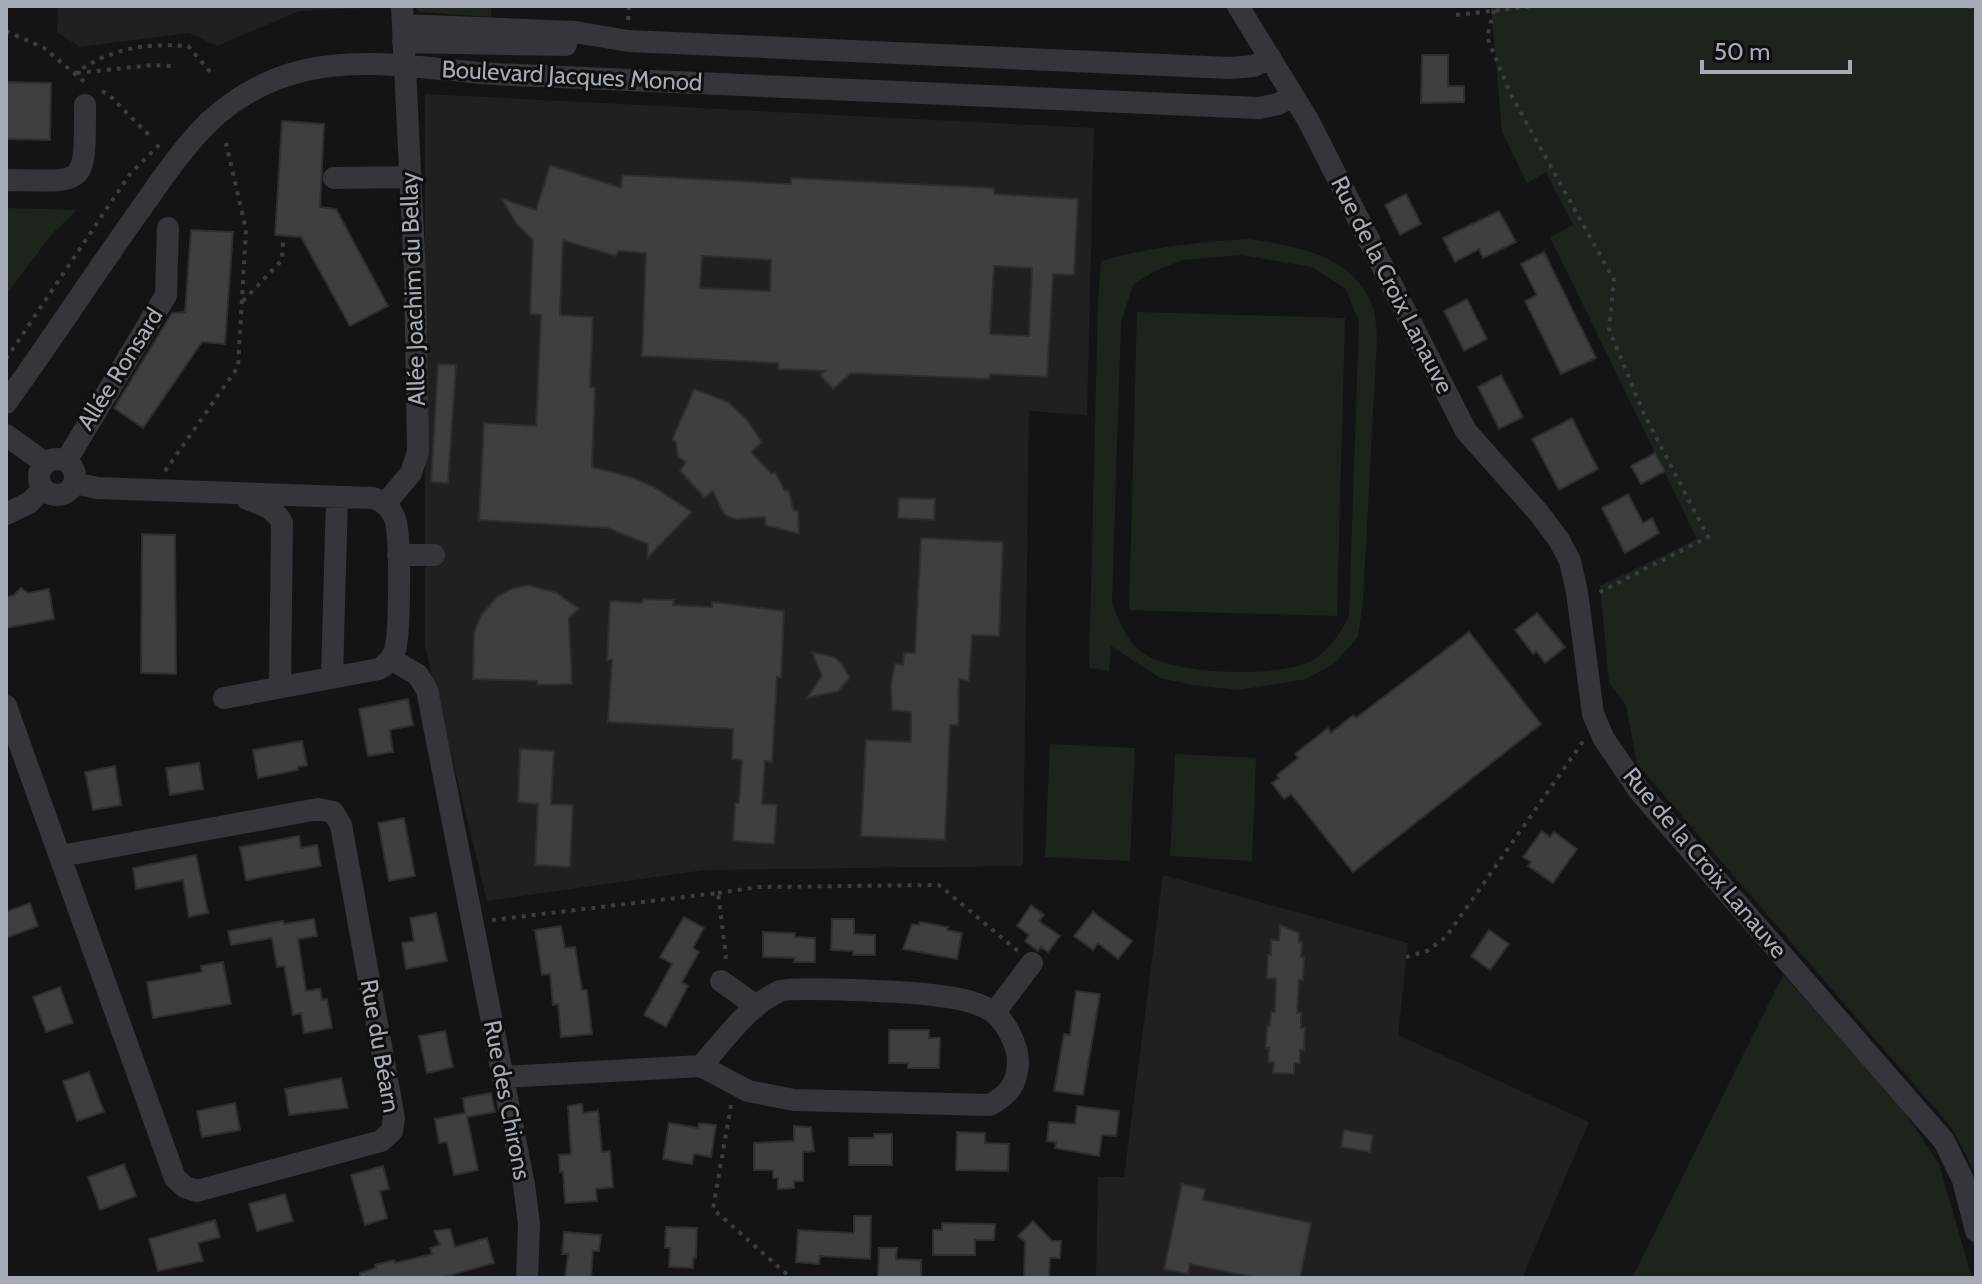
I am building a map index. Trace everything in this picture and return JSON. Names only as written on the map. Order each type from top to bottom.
[{"type":"street","name":"Rue de la Croix Lanauve","points":[[1238,6],[1308,120],[1466,431],[1538,512],[1570,561],[1589,694],[1604,739],[1640,792],[1944,1141],[1963,1180],[1976,1231]]},
{"type":"street","points":[[403,34],[575,32],[628,41],[1230,68],[1254,66],[1270,57]]},
{"type":"street","name":"Boulevard Jacques Monod","points":[[6,403],[157,186],[211,121],[243,96],[284,76],[342,64],[403,34],[431,70],[1259,108],[1278,104],[1293,96]]},
{"type":"street","name":"Allée Joachim du Bellay","points":[[385,504],[411,473],[418,452],[403,34]]},
{"type":"street","points":[[707,82],[708,45]]},
{"type":"street","points":[[1113,102],[1114,63]]},
{"type":"street","points":[[6,180],[64,180],[76,177],[85,156],[85,105]]},
{"type":"street","points":[[334,178],[410,177]]},
{"type":"street","name":"Allée Ronsard","points":[[56,462],[166,295],[168,228]]},
{"type":"street","points":[[6,413],[6,426]]},
{"type":"street","points":[[6,435],[56,462],[76,473],[75,483],[61,495],[43,489],[39,479],[56,462]]},
{"type":"street","points":[[75,483],[97,488],[373,498],[385,504],[398,527],[397,634],[391,659],[379,669],[224,698]]},
{"type":"street","points":[[6,514],[29,503],[43,489]]},
{"type":"street","points":[[227,493],[270,508],[282,523],[280,687]]},
{"type":"street","points":[[332,677],[337,497]]},
{"type":"street","points":[[398,555],[434,555]]},
{"type":"street","name":"Rue des Chirons","points":[[391,659],[418,675],[427,690],[529,1224],[527,1278]]},
{"type":"street","name":"Rue du Béarn","points":[[6,706],[175,1178],[185,1187],[197,1191],[381,1141],[392,1131],[394,1118],[341,825],[333,812],[318,809],[61,856]]},
{"type":"street","points":[[995,1012],[1032,963]]},
{"type":"street","points":[[721,981],[755,1005]]},
{"type":"street","points":[[503,1077],[701,1066],[748,1091],[794,1100],[990,1105],[1007,1096],[1016,1078],[1018,1058],[1013,1038],[995,1012],[976,1003],[930,994],[783,989],[755,1005],[701,1066]]},
{"type":"path","points":[[1456,15],[1535,6]]},
{"type":"path","points":[[1968,6],[1976,10]]},
{"type":"path","points":[[1494,10],[1487,37],[1511,95],[1614,280],[1609,329],[1644,414],[1708,537],[1578,603]]},
{"type":"path","points":[[6,31],[44,48],[84,82],[109,95],[149,135]]},
{"type":"path","points":[[74,74],[95,59],[129,48],[161,44],[188,46],[212,74]]},
{"type":"path","points":[[74,74],[153,65],[172,66]]},
{"type":"path","points":[[152,490],[238,367],[246,230],[226,143]]},
{"type":"path","points":[[242,303],[282,260],[283,241]]},
{"type":"path","points":[[1406,957],[1427,951],[1446,937],[1597,722]]},
{"type":"path","points":[[471,923],[759,887],[939,885],[1032,963]]},
{"type":"path","points":[[718,893],[726,956],[721,981]]},
{"type":"path","points":[[735,1083],[713,1209],[791,1278]]},
{"type":"shaded area","points":[[58,6],[365,6],[299,11],[217,46],[189,33],[80,47],[57,32]]},
{"type":"shaded area","points":[[492,6],[491,17],[420,12],[415,7]]},
{"type":"shaded area","points":[[1491,6],[1976,6],[1976,1174],[1951,1127],[1637,764],[1626,705],[1609,683],[1600,586],[1697,539],[1550,237],[1573,225],[1546,172],[1527,183],[1502,132]]},
{"type":"shaded area","points":[[425,94],[1094,128],[1087,415],[1029,411],[1023,866],[705,870],[487,901],[425,647]]},
{"type":"shaded area","points":[[6,208],[77,210],[52,234],[6,295]]},
{"type":"shaded area","points":[[1248,239],[1304,250],[1338,264],[1364,289],[1373,307],[1377,338],[1363,601],[1358,637],[1335,663],[1306,679],[1239,690],[1160,678],[1111,646],[1109,671],[1089,668],[1101,261],[1156,249]],"holes":[[[1240,255],[1312,267],[1345,288],[1359,321],[1349,615],[1342,630],[1325,650],[1312,661],[1288,668],[1220,671],[1154,659],[1130,641],[1112,603],[1121,322],[1133,285],[1155,271],[1183,260]]]},
{"type":"shaded area","points":[[1137,312],[1345,318],[1337,616],[1129,610]]},
{"type":"shaded area","points":[[1050,744],[1135,748],[1130,861],[1045,857]]},
{"type":"shaded area","points":[[1175,754],[1256,758],[1252,861],[1170,856]]},
{"type":"shaded area","points":[[1163,875],[1408,943],[1398,1035],[1589,1122],[1522,1278],[1096,1278],[1098,1177],[1124,1177]]},
{"type":"shaded area","points":[[1783,975],[1896,1099],[1939,1164],[1972,1278],[1632,1278]]},
{"type":"building","points":[[1422,55],[1448,55],[1448,86],[1464,86],[1464,102],[1421,103]]},
{"type":"building","points":[[6,82],[51,83],[50,140],[6,139]]},
{"type":"building","points":[[282,121],[324,124],[320,207],[336,209],[388,306],[350,326],[301,237],[275,235]]},
{"type":"building","points":[[550,165],[621,188],[622,175],[791,184],[791,178],[994,188],[994,194],[1078,199],[1074,275],[1053,274],[1047,377],[990,374],[989,379],[851,373],[833,389],[820,375],[824,371],[778,369],[778,363],[642,356],[646,253],[618,251],[616,256],[563,240],[560,315],[593,317],[590,387],[595,388],[592,467],[652,486],[692,512],[647,558],[648,544],[608,528],[479,520],[484,423],[536,426],[541,315],[530,314],[533,240],[516,223],[502,199],[536,210]],"holes":[[[702,256],[771,260],[770,291],[700,288]],[[994,266],[1032,268],[1029,336],[990,334]]]},
{"type":"building","points":[[1406,194],[1421,224],[1400,235],[1385,205]]},
{"type":"building","points":[[1499,211],[1516,242],[1483,258],[1479,249],[1455,262],[1443,238]]},
{"type":"building","points":[[191,230],[233,232],[225,344],[202,342],[143,428],[114,408],[172,313],[185,312]]},
{"type":"building","points":[[1544,252],[1596,358],[1561,374],[1525,301],[1537,295],[1521,264]]},
{"type":"building","points":[[1467,299],[1487,339],[1464,351],[1444,311]]},
{"type":"building","points":[[438,364],[456,365],[448,483],[431,482]]},
{"type":"building","points":[[1501,375],[1523,417],[1499,429],[1478,387]]},
{"type":"building","points":[[694,389],[728,402],[747,420],[762,442],[751,452],[772,474],[775,472],[785,491],[788,490],[794,511],[798,511],[799,534],[765,525],[765,517],[736,519],[727,516],[713,491],[705,498],[680,471],[686,462],[678,457],[676,442],[672,440]]},
{"type":"building","points":[[1572,418],[1598,469],[1559,490],[1532,439]]},
{"type":"building","points":[[1655,453],[1665,471],[1641,484],[1631,466]]},
{"type":"building","points":[[1628,494],[1643,523],[1652,518],[1659,533],[1625,553],[1602,508]]},
{"type":"building","points":[[899,498],[935,499],[934,520],[898,518]]},
{"type":"building","points":[[142,534],[175,535],[176,674],[141,673]]},
{"type":"building","points":[[921,538],[1003,542],[999,636],[972,635],[969,681],[959,679],[958,725],[950,725],[945,840],[861,836],[866,740],[911,742],[911,712],[892,710],[891,684],[895,664],[903,665],[904,653],[915,653]]},
{"type":"building","points":[[528,585],[557,593],[579,609],[569,618],[572,684],[537,685],[537,681],[473,679],[474,633],[481,615],[497,597],[511,589]]},
{"type":"building","points":[[21,588],[28,593],[49,589],[54,619],[6,628],[6,597],[14,595]]},
{"type":"building","points":[[643,599],[674,600],[673,605],[712,607],[712,602],[784,611],[772,762],[765,761],[762,804],[777,805],[774,844],[733,841],[742,760],[732,759],[733,729],[608,722],[612,660],[607,660],[610,601],[642,603]]},
{"type":"building","points":[[1537,613],[1565,647],[1545,663],[1536,651],[1533,654],[1515,630]]},
{"type":"building","points":[[1469,632],[1541,724],[1353,872],[1291,794],[1284,799],[1272,783],[1298,758],[1295,754],[1328,728],[1331,733],[1353,715],[1356,718]]},
{"type":"building","points":[[812,652],[834,657],[841,663],[850,678],[838,691],[807,698],[822,676]]},
{"type":"building","points":[[408,699],[413,725],[390,730],[393,752],[368,756],[359,709]]},
{"type":"building","points":[[302,741],[307,765],[298,767],[298,770],[258,778],[253,750]]},
{"type":"building","points":[[520,749],[554,751],[551,804],[573,805],[570,867],[535,865],[538,804],[518,802]]},
{"type":"building","points":[[199,763],[203,789],[170,795],[166,768]]},
{"type":"building","points":[[115,766],[121,805],[93,810],[85,772]]},
{"type":"building","points":[[404,818],[415,876],[389,881],[378,823]]},
{"type":"building","points":[[1542,831],[1550,837],[1554,832],[1577,849],[1553,883],[1528,866],[1531,862],[1523,857]]},
{"type":"building","points":[[299,836],[301,848],[317,845],[321,866],[246,880],[240,847]]},
{"type":"building","points":[[196,855],[208,913],[189,917],[183,880],[136,889],[133,868]]},
{"type":"building","points":[[30,903],[38,926],[6,938],[6,912]]},
{"type":"building","points":[[1031,905],[1044,915],[1039,921],[1060,936],[1048,952],[1041,947],[1038,951],[1025,941],[1029,935],[1017,926]]},
{"type":"building","points":[[1093,912],[1132,941],[1118,959],[1098,943],[1093,950],[1074,936]]},
{"type":"building","points":[[436,913],[447,961],[406,969],[402,943],[414,941],[410,918]]},
{"type":"building","points":[[684,917],[704,928],[693,948],[699,952],[682,982],[688,986],[666,1027],[644,1015],[672,964],[660,957]]},
{"type":"building","points":[[314,919],[317,936],[298,939],[306,991],[320,989],[322,1000],[327,999],[332,1028],[304,1033],[301,1013],[293,1015],[284,966],[277,967],[272,938],[231,945],[228,931]]},
{"type":"building","points":[[832,919],[854,919],[854,934],[875,935],[875,955],[853,955],[853,951],[831,950]]},
{"type":"building","points":[[920,922],[962,933],[957,959],[903,949],[912,924],[919,925]]},
{"type":"building","points":[[1280,925],[1299,933],[1301,957],[1304,957],[1297,1013],[1301,1013],[1301,1028],[1305,1028],[1304,1050],[1300,1050],[1300,1063],[1294,1063],[1294,1074],[1273,1073],[1274,1062],[1268,1062],[1269,1048],[1266,1048],[1267,1026],[1270,1026],[1271,1012],[1275,1012],[1276,979],[1267,978],[1268,955],[1271,955],[1271,940],[1279,940]]},
{"type":"building","points":[[561,926],[565,948],[575,947],[582,990],[587,990],[592,1034],[561,1037],[558,1004],[553,1005],[550,974],[542,975],[535,930]]},
{"type":"building","points":[[1489,930],[1509,944],[1490,970],[1471,956]]},
{"type":"building","points":[[763,932],[795,933],[795,937],[815,938],[815,962],[763,957]]},
{"type":"building","points":[[223,962],[231,1004],[153,1018],[147,982],[202,972],[201,966]]},
{"type":"building","points":[[60,987],[73,1023],[46,1032],[33,997]]},
{"type":"building","points":[[1076,991],[1100,994],[1083,1095],[1054,1091],[1064,1034],[1070,1035]]},
{"type":"building","points":[[889,1030],[929,1030],[929,1038],[940,1038],[939,1068],[908,1068],[908,1063],[889,1063]]},
{"type":"building","points":[[445,1031],[453,1067],[427,1073],[419,1036]]},
{"type":"building","points":[[89,1072],[104,1112],[77,1121],[63,1081]]},
{"type":"building","points":[[341,1078],[348,1108],[289,1115],[285,1089]]},
{"type":"building","points":[[491,1093],[495,1112],[467,1117],[478,1170],[454,1175],[447,1142],[439,1143],[435,1119],[465,1113],[463,1098]]},
{"type":"building","points":[[235,1103],[240,1130],[202,1137],[197,1111]]},
{"type":"building","points":[[582,1104],[583,1113],[598,1111],[602,1152],[610,1151],[613,1187],[596,1189],[597,1201],[565,1203],[559,1155],[571,1154],[568,1106]]},
{"type":"building","points":[[1077,1106],[1119,1111],[1116,1136],[1102,1135],[1099,1156],[1055,1148],[1056,1142],[1047,1141],[1049,1122],[1075,1124]]},
{"type":"building","points":[[669,1123],[698,1128],[699,1123],[716,1125],[711,1157],[694,1154],[692,1164],[663,1159]]},
{"type":"building","points":[[794,1126],[811,1127],[814,1151],[803,1152],[803,1181],[794,1181],[794,1188],[778,1189],[778,1178],[773,1178],[773,1170],[754,1170],[754,1143],[794,1141]]},
{"type":"building","points":[[1344,1130],[1373,1135],[1370,1152],[1341,1147]]},
{"type":"building","points":[[957,1132],[985,1133],[985,1143],[1009,1144],[1008,1171],[956,1170]]},
{"type":"building","points":[[874,1134],[892,1134],[892,1165],[849,1165],[849,1138],[874,1138]]},
{"type":"building","points":[[124,1164],[136,1196],[100,1210],[88,1177]]},
{"type":"building","points":[[383,1166],[389,1189],[380,1191],[387,1218],[365,1225],[351,1175]]},
{"type":"building","points":[[1182,1184],[1205,1189],[1203,1200],[1311,1223],[1300,1278],[1257,1278],[1190,1264],[1188,1274],[1164,1269]]},
{"type":"building","points":[[285,1194],[293,1221],[257,1231],[249,1204]]},
{"type":"building","points":[[854,1216],[871,1216],[870,1259],[820,1256],[819,1264],[796,1262],[798,1230],[854,1233]]},
{"type":"building","points":[[215,1220],[220,1237],[198,1243],[203,1261],[158,1271],[149,1239]]},
{"type":"building","points":[[1033,1221],[1052,1241],[1061,1241],[1060,1258],[1050,1258],[1049,1278],[1024,1278],[1025,1242],[1018,1236]]},
{"type":"building","points":[[942,1223],[995,1224],[994,1240],[975,1240],[975,1255],[933,1255],[933,1230],[942,1230]]},
{"type":"building","points":[[666,1227],[697,1228],[693,1268],[669,1267],[670,1248],[665,1248]]},
{"type":"building","points":[[450,1229],[455,1247],[487,1238],[494,1263],[441,1278],[360,1278],[360,1273],[376,1268],[375,1265],[432,1254],[430,1248],[440,1245],[434,1231]]},
{"type":"building","points":[[564,1232],[601,1235],[599,1251],[593,1251],[591,1278],[565,1278],[568,1254],[562,1254]]},
{"type":"building","points":[[879,1248],[897,1248],[896,1259],[921,1260],[921,1278],[878,1277]]}]
